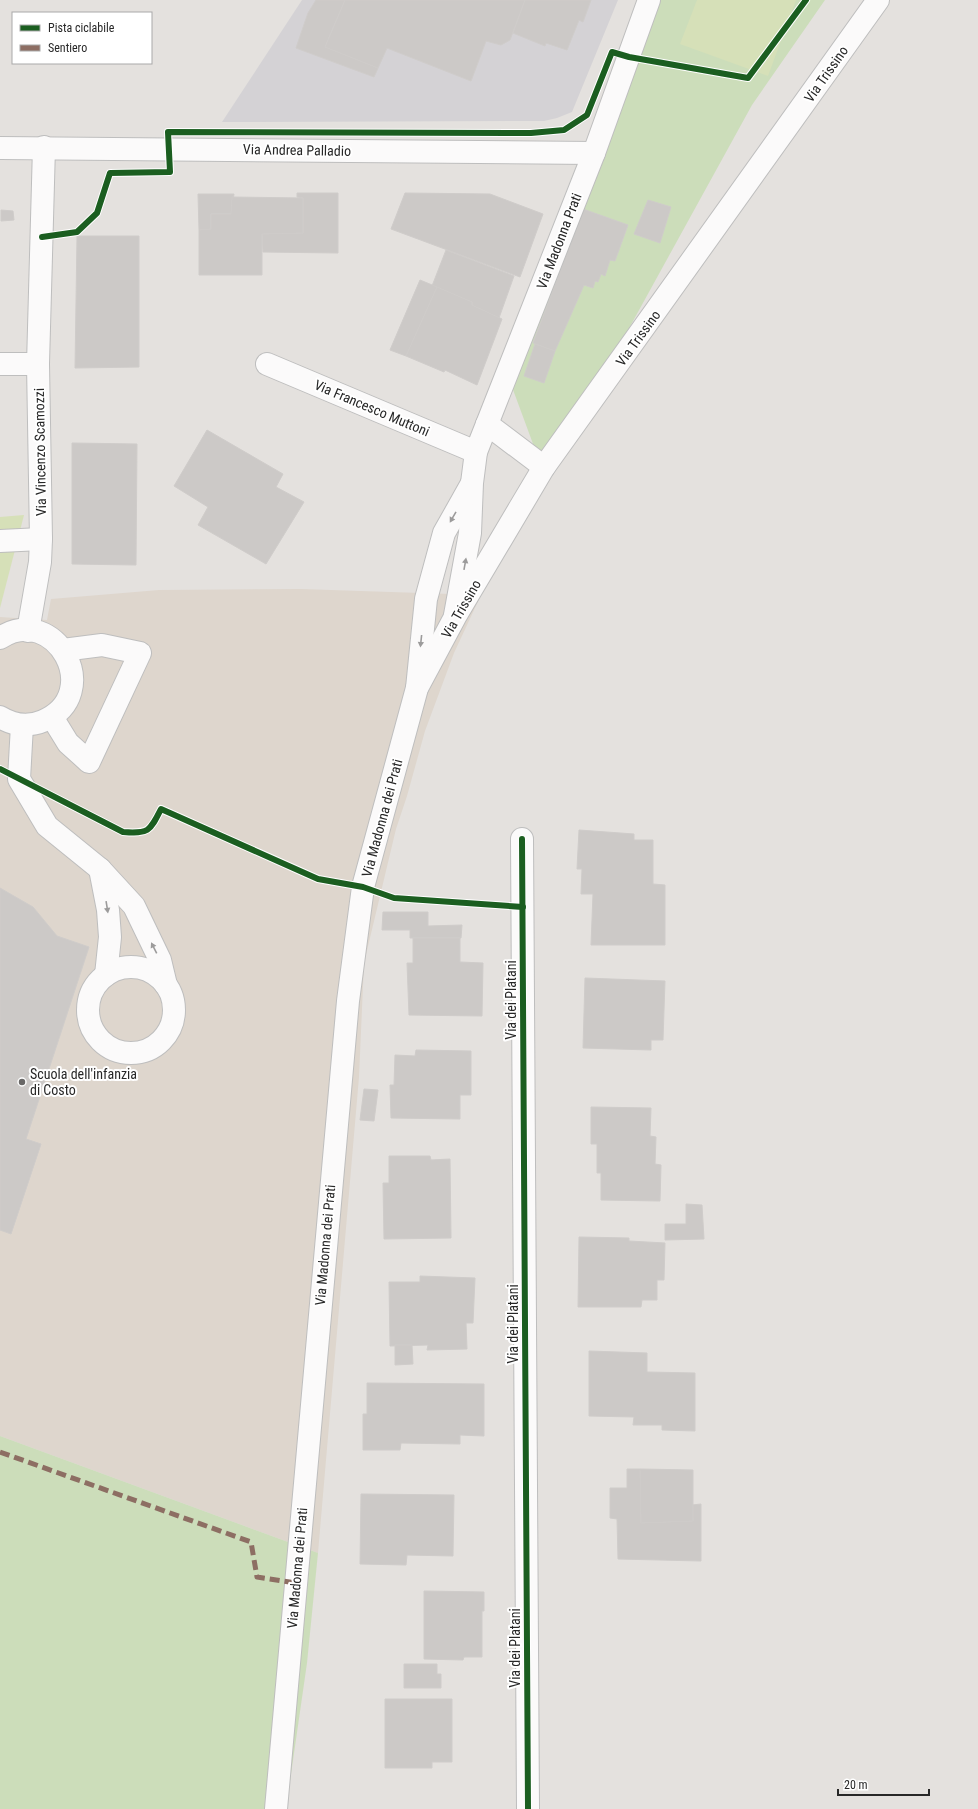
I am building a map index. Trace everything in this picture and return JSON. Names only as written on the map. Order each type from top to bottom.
[{"type":"street","name":"Via Madonna Prati","points":[[455,617],[470,533],[472,483],[476,452],[594,153],[649,0]]},
{"type":"street","name":"Via Trissino","points":[[417,688],[455,617],[544,467],[878,0]]},
{"type":"street","name":"Via Andrea Palladio","points":[[0,148],[44,147],[594,153]]},
{"type":"street","name":"Via Vincenzo Scamozzi","points":[[28,631],[40,562],[41,539],[38,364],[44,147]]},
{"type":"street","points":[[0,364],[38,364]]},
{"type":"street","name":"Via Francesco Muttoni","points":[[267,364],[476,452]]},
{"type":"street","points":[[487,424],[544,467]]},
{"type":"street","points":[[417,688],[426,599],[444,533],[472,483]]},
{"type":"street","points":[[0,541],[41,539]]},
{"type":"street","points":[[0,638],[16,631],[42,633],[53,640],[63,650],[70,663],[73,678],[70,693],[63,706],[52,717],[38,723],[22,725],[7,722],[0,717]]},
{"type":"street","points":[[52,717],[68,744],[89,762],[140,653],[102,645],[63,650]]},
{"type":"street","name":"Via Madonna dei Prati","points":[[276,1809],[348,1000],[363,887],[417,688]]},
{"type":"street","points":[[22,725],[19,779],[47,826],[100,869],[134,906],[160,960],[166,985]]},
{"type":"street","name":"Via dei Platani","points":[[522,839],[528,1809]]},
{"type":"street","points":[[100,869],[108,910],[110,937],[106,975]]},
{"type":"street","points":[[132,967],[145,969],[157,975],[166,985],[173,996],[175,1009],[173,1023],[167,1035],[158,1044],[146,1051],[133,1054],[119,1052],[107,1046],[97,1036],[90,1024],[88,1011],[90,998],[96,985],[106,975],[118,969],[132,967]]},
{"type":"shaded area","points":[[302,0],[618,0],[572,112],[557,118],[544,121],[222,122]]},
{"type":"shaded area","points":[[301,589],[481,595],[454,653],[425,731],[396,829],[364,963],[359,1077],[318,1553],[0,1436],[0,617],[47,620],[51,599],[159,590]]},
{"type":"green space","points":[[660,0],[825,0],[752,105],[546,479],[512,387]]},
{"type":"green space","points":[[697,0],[796,0],[768,76],[680,44]]},
{"type":"green space","points":[[24,515],[0,608],[0,517]]},
{"type":"green space","points":[[0,1436],[318,1553],[307,1663],[286,1809],[0,1809]]},
{"type":"building","points":[[316,0],[345,0],[325,47],[378,68],[374,77],[296,48],[308,13]]},
{"type":"building","points":[[345,0],[525,0],[510,40],[501,45],[486,41],[471,81],[387,48],[378,68],[325,47]]},
{"type":"building","points":[[525,0],[591,0],[583,22],[579,20],[567,50],[546,43],[545,46],[513,33]]},
{"type":"building","points":[[297,193],[338,193],[338,253],[263,252],[262,234],[303,233],[303,198],[297,197]]},
{"type":"building","points":[[405,193],[490,194],[543,214],[520,277],[391,229]]},
{"type":"building","points":[[198,194],[234,194],[231,214],[211,214],[211,229],[199,230]]},
{"type":"building","points":[[232,197],[303,198],[303,233],[262,234],[262,275],[199,275],[199,230],[211,229],[211,214],[231,214]]},
{"type":"building","points":[[648,200],[671,207],[660,243],[634,234]]},
{"type":"building","points":[[583,209],[628,225],[615,261],[610,260],[605,276],[601,274],[598,282],[595,281],[593,288],[584,285],[555,351],[533,343]]},
{"type":"building","points":[[1,210],[13,211],[14,220],[1,221]]},
{"type":"building","points":[[77,236],[139,236],[139,367],[75,368]]},
{"type":"building","points":[[446,250],[514,276],[499,318],[472,305],[472,302],[432,286]]},
{"type":"building","points":[[420,280],[437,287],[406,356],[390,350]]},
{"type":"building","points":[[437,287],[472,302],[472,305],[502,319],[477,385],[445,370],[444,372],[406,356]]},
{"type":"building","points":[[535,344],[555,351],[544,383],[524,376]]},
{"type":"building","points":[[207,430],[283,474],[276,487],[304,502],[266,564],[198,525],[208,507],[174,486]]},
{"type":"building","points":[[72,443],[137,444],[136,565],[72,564]]},
{"type":"building","points":[[579,830],[634,834],[634,840],[653,840],[653,884],[665,885],[665,945],[591,945],[593,894],[581,894],[582,869],[577,869]]},
{"type":"building","name":"Scuola dell'infanzia di Costo","points":[[0,888],[33,907],[57,936],[89,947],[26,1139],[41,1144],[11,1234],[0,1230]]},
{"type":"building","points":[[383,912],[428,912],[428,926],[462,925],[461,938],[410,938],[410,930],[382,930]]},
{"type":"building","points":[[413,938],[460,938],[460,962],[483,963],[482,1016],[409,1015],[407,963],[413,963]]},
{"type":"building","points":[[585,978],[665,981],[663,1040],[651,1040],[651,1050],[583,1048]]},
{"type":"building","points":[[416,1050],[471,1051],[471,1095],[460,1095],[460,1119],[391,1118],[390,1085],[394,1085],[395,1055],[415,1056]]},
{"type":"building","points":[[364,1089],[378,1090],[374,1121],[360,1120]]},
{"type":"building","points":[[591,1107],[651,1108],[650,1136],[656,1137],[655,1164],[661,1165],[660,1201],[601,1200],[601,1173],[597,1173],[597,1144],[591,1144]]},
{"type":"building","points":[[389,1156],[430,1156],[431,1160],[450,1159],[451,1238],[384,1239],[383,1183],[389,1183]]},
{"type":"building","points":[[686,1204],[702,1205],[704,1239],[665,1240],[665,1224],[686,1224]]},
{"type":"building","points":[[579,1237],[629,1238],[629,1241],[665,1243],[664,1280],[657,1280],[657,1300],[642,1300],[641,1307],[578,1307]]},
{"type":"building","points":[[420,1276],[475,1278],[473,1323],[466,1323],[467,1349],[427,1350],[428,1345],[390,1346],[389,1282],[420,1282]]},
{"type":"building","points":[[395,1345],[412,1345],[413,1364],[395,1365]]},
{"type":"building","points":[[589,1351],[647,1353],[647,1372],[695,1373],[695,1431],[662,1430],[662,1425],[633,1425],[634,1417],[589,1416]]},
{"type":"building","points":[[367,1383],[484,1384],[484,1436],[460,1435],[460,1444],[401,1443],[400,1450],[363,1450],[363,1414],[367,1414]]},
{"type":"building","points":[[627,1469],[640,1469],[641,1523],[693,1521],[692,1505],[701,1504],[701,1561],[618,1559],[617,1519],[610,1518],[610,1488],[627,1488]]},
{"type":"building","points":[[640,1469],[693,1470],[693,1521],[641,1523]]},
{"type":"building","points":[[361,1494],[454,1495],[453,1556],[407,1555],[406,1565],[360,1564]]},
{"type":"building","points":[[424,1591],[484,1592],[484,1611],[482,1611],[482,1657],[464,1657],[463,1660],[424,1659]]},
{"type":"building","points":[[404,1664],[437,1664],[437,1674],[441,1674],[441,1688],[404,1688]]},
{"type":"building","points":[[385,1699],[452,1699],[452,1762],[432,1762],[432,1768],[385,1768]]},
{"type":"marked path","points":[[0,1452],[251,1542],[257,1577],[296,1583]]},
{"type":"cycle path","points":[[42,237],[77,232],[97,213],[110,173],[170,172],[168,132],[531,133],[564,130],[587,115],[612,52],[629,57],[748,78],[806,0]]},
{"type":"cycle path","points":[[0,769],[123,832],[148,830],[161,809],[318,879],[363,887],[394,898],[523,907]]},
{"type":"cycle path","points":[[522,839],[528,1809]]},
{"type":"place","name":"Scuola dell'infanzia di Costo","points":[[22,1082]]}]
